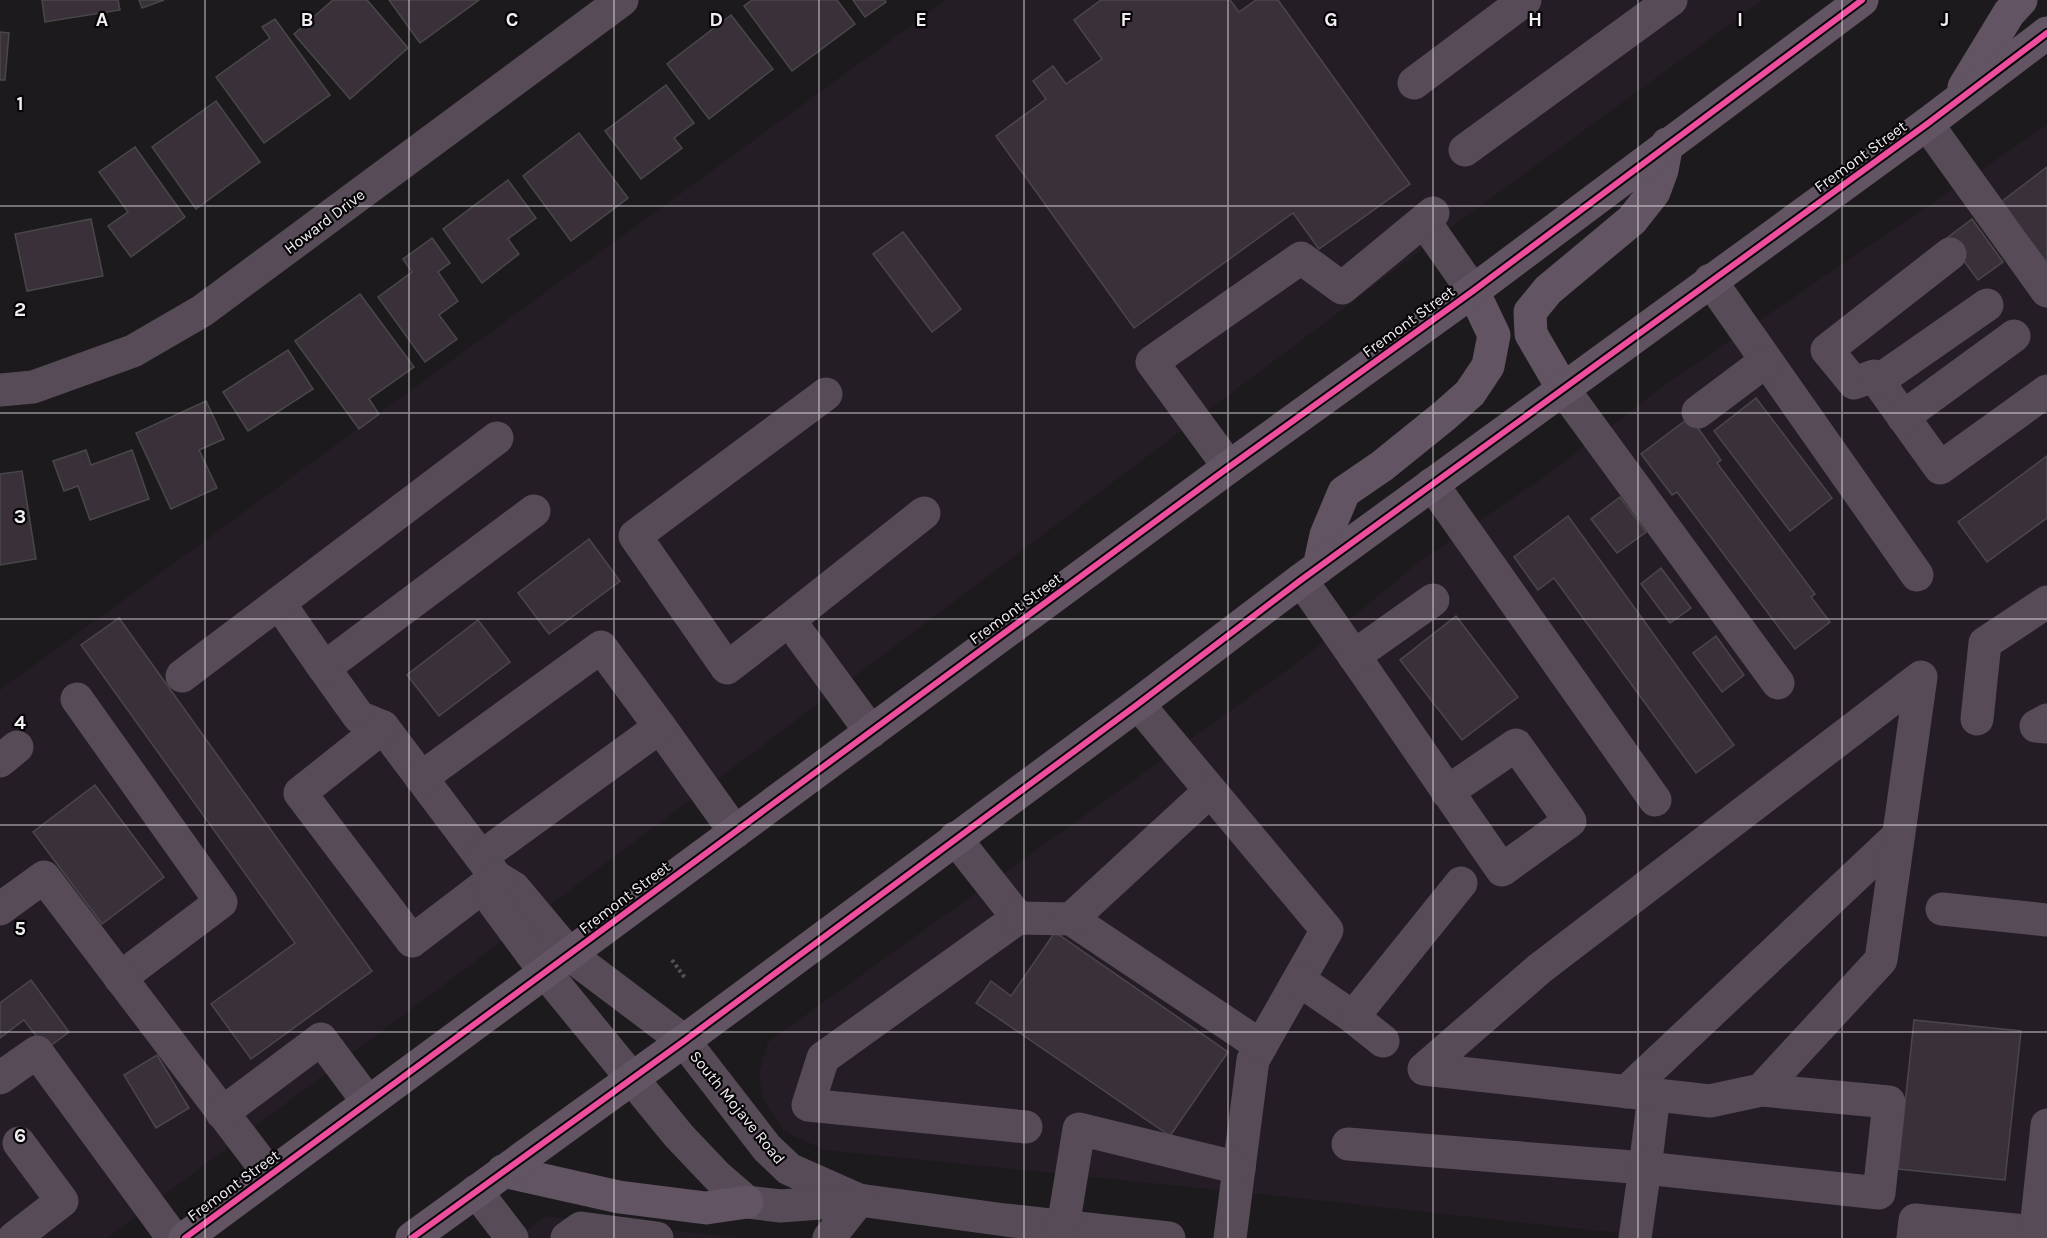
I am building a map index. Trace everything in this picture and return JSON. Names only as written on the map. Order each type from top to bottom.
[{"type":"main road","name":"Fremont Street","points":[[185,1238],[1229,467],[1473,291],[1862,0]]},
{"type":"main road","points":[[1953,104],[2009,13],[2021,0]]},
{"type":"main road","name":"Fremont Street","points":[[412,1238],[684,1041],[1310,574],[1710,280],[1927,124],[2047,33]]},
{"type":"main road","points":[[1563,389],[1531,334],[1530,312],[1548,290],[1632,220],[1654,192],[1662,170],[1667,144]]},
{"type":"main road","points":[[1310,574],[1344,492],[1382,466],[1444,416],[1470,393],[1488,366],[1494,335],[1473,291]]},
{"type":"main road","points":[[503,1171],[619,1197],[706,1208],[747,1202]]},
{"type":"street","name":"Howard Drive","points":[[0,390],[33,387],[133,351],[202,311],[622,0]]},
{"type":"street","points":[[1414,83],[1526,0]]},
{"type":"street","points":[[1465,150],[1671,0]]},
{"type":"street","points":[[1927,124],[2047,291]]},
{"type":"street","points":[[1229,467],[1152,363],[1301,258],[1342,288],[1429,217],[1473,291]]},
{"type":"street","points":[[1950,254],[1827,350],[1854,383],[1874,376],[1940,468],[2047,390]]},
{"type":"street","points":[[1710,280],[1917,575]]},
{"type":"street","points":[[1878,381],[1987,305]]},
{"type":"street","points":[[1903,417],[2014,336]]},
{"type":"street","points":[[1698,412],[1766,361]]},
{"type":"street","points":[[1563,389],[1778,683]]},
{"type":"street","points":[[826,394],[635,536],[727,668],[924,513]]},
{"type":"street","points":[[182,676],[497,438]]},
{"type":"street","points":[[1432,484],[1655,800]]},
{"type":"street","points":[[324,668],[534,511]]},
{"type":"street","points":[[1310,574],[1354,656],[1448,792]]},
{"type":"street","points":[[1354,656],[1433,600]]},
{"type":"street","points":[[1977,719],[1985,643],[2047,602]]},
{"type":"street","points":[[279,603],[359,717],[383,727],[489,867],[514,888],[557,963],[632,1078],[694,1153],[747,1202]]},
{"type":"street","points":[[789,620],[871,732]]},
{"type":"street","points":[[421,778],[601,647],[735,832]]},
{"type":"street","points":[[1348,1144],[1645,1168],[1879,1192],[1889,1102],[1761,1090],[1710,1101],[1424,1069],[1539,969],[1921,676],[1881,960],[1761,1090]]},
{"type":"street","points":[[76,699],[221,902],[120,978]]},
{"type":"street","points":[[1138,704],[1327,930],[1253,1060],[1230,1238]]},
{"type":"street","points":[[2047,720],[2036,726],[2047,727]]},
{"type":"street","points":[[383,727],[300,793],[412,941],[489,867],[660,727]]},
{"type":"street","points":[[1071,919],[1210,791]]},
{"type":"street","points":[[1635,1238],[1645,1168],[1640,1093],[1898,836]]},
{"type":"street","points":[[955,838],[1018,918]]},
{"type":"street","points":[[0,909],[44,877],[270,1175]]},
{"type":"street","points":[[1353,1017],[1461,883]]},
{"type":"street","points":[[1942,909],[2047,920]]},
{"type":"street","points":[[1026,1126],[808,1105],[823,1058],[1018,918],[1071,919],[1261,1046]]},
{"type":"street","name":"South Mojave Road","points":[[557,963],[684,1041],[767,1148],[789,1169],[859,1200]]},
{"type":"street","points":[[1299,980],[1383,1041]]},
{"type":"street","points":[[222,1113],[321,1039],[368,1102]]},
{"type":"street","points":[[0,1078],[37,1053],[173,1238]]},
{"type":"street","points":[[1913,1238],[1915,1220],[2035,1235],[2047,1125]]},
{"type":"street","points":[[1063,1227],[1079,1129],[1239,1168]]},
{"type":"street","points":[[14,1238],[62,1201],[19,1143]]},
{"type":"street","points":[[476,1191],[512,1238]]},
{"type":"street","points":[[829,1238],[859,1200]]},
{"type":"street","name":"South Mojave Road","points":[[747,1202],[781,1206],[859,1200],[1063,1227],[1169,1238]]},
{"type":"street","points":[[567,1238],[581,1228],[657,1238]]},
{"type":"path","points":[[672,960],[685,978]]},
{"type":"shaded area","points":[[946,0],[1763,0],[1476,209],[107,1238],[0,1238],[0,690]]},
{"type":"shaded area","points":[[2047,125],[2047,1238],[1664,1238],[824,1150],[784,1131],[764,1101],[759,1073],[768,1042],[1304,658],[1420,561],[1544,477],[1669,382]]},
{"type":"shaded area","points":[[546,1216],[740,1238],[517,1238]]},
{"type":"building","points":[[42,0],[118,0],[120,10],[45,22]]},
{"type":"building","points":[[139,0],[164,0],[142,8]]},
{"type":"building","points":[[333,0],[367,0],[408,48],[350,99],[294,34]]},
{"type":"building","points":[[389,0],[479,0],[420,43]]},
{"type":"building","points":[[752,0],[837,0],[855,24],[792,71],[744,6]]},
{"type":"building","points":[[853,0],[885,0],[886,2],[865,17]]},
{"type":"building","points":[[1101,0],[1230,0],[1239,12],[1256,0],[1278,0],[1410,184],[1319,249],[1293,213],[1134,328],[996,136],[1046,99],[1033,81],[1053,66],[1066,84],[1102,59],[1074,20]]},
{"type":"building","points":[[731,15],[773,69],[709,119],[667,64]]},
{"type":"building","points":[[275,19],[330,95],[264,143],[216,77],[270,38],[262,27]]},
{"type":"building","points":[[0,32],[9,33],[5,80],[0,80]]},
{"type":"building","points":[[666,85],[694,123],[674,138],[682,148],[641,179],[605,131]]},
{"type":"building","points":[[216,101],[260,162],[196,209],[152,147]]},
{"type":"building","points":[[579,133],[628,198],[571,241],[523,176]]},
{"type":"building","points":[[135,147],[185,217],[131,257],[108,226],[128,212],[99,172]]},
{"type":"building","points":[[2047,167],[2047,263],[2001,202]]},
{"type":"building","points":[[508,180],[536,218],[508,239],[519,254],[482,283],[443,229]]},
{"type":"building","points":[[91,219],[103,276],[27,291],[15,234]]},
{"type":"building","points":[[1972,219],[2003,262],[1978,280],[1947,238]]},
{"type":"building","points":[[903,232],[961,309],[932,332],[873,254]]},
{"type":"building","points":[[432,238],[450,263],[438,272],[458,301],[439,315],[457,339],[425,362],[378,297],[412,272],[403,259]]},
{"type":"building","points":[[360,294],[414,367],[369,399],[379,414],[359,429],[295,341]]},
{"type":"building","points":[[288,350],[313,389],[248,431],[223,392]]},
{"type":"building","points":[[1756,398],[1832,498],[1790,531],[1714,431]]},
{"type":"building","points":[[206,401],[224,439],[199,450],[217,488],[171,509],[136,433]]},
{"type":"building","points":[[1690,417],[1721,460],[1717,463],[1815,594],[1811,597],[1830,622],[1795,649],[1677,492],[1672,495],[1641,454]]},
{"type":"building","points":[[86,450],[91,465],[132,450],[149,499],[90,520],[78,486],[64,491],[53,461]]},
{"type":"building","points":[[2047,456],[2047,518],[1987,562],[1958,522]]},
{"type":"building","points":[[22,471],[36,559],[0,565],[0,474]]},
{"type":"building","points":[[1620,497],[1646,532],[1617,553],[1591,519]]},
{"type":"building","points":[[1568,516],[1734,745],[1696,773],[1554,578],[1538,590],[1514,557]]},
{"type":"building","points":[[589,539],[620,581],[549,634],[518,593]]},
{"type":"building","points":[[1661,568],[1691,608],[1670,623],[1641,584]]},
{"type":"building","points":[[1456,616],[1518,697],[1462,740],[1400,660]]},
{"type":"building","points":[[119,618],[372,971],[251,1059],[211,1004],[295,943],[81,645]]},
{"type":"building","points":[[478,620],[510,662],[439,716],[407,675]]},
{"type":"building","points":[[1716,636],[1744,675],[1722,692],[1693,653]]},
{"type":"building","points":[[95,785],[164,877],[102,924],[33,832]]},
{"type":"building","points":[[1055,932],[1228,1052],[1170,1136],[976,1003],[991,981],[1011,996]]},
{"type":"building","points":[[31,980],[69,1032],[46,1049],[24,1020],[0,1038],[0,1003]]},
{"type":"building","points":[[1914,1020],[2021,1031],[2005,1180],[1898,1169]]},
{"type":"building","points":[[157,1055],[189,1108],[156,1128],[124,1075]]},
{"type":"cycle path","points":[[185,1238],[1229,467],[1473,291],[1862,0]]},
{"type":"cycle path","points":[[412,1238],[684,1041],[1301,580],[1927,124],[2047,33]]}]
